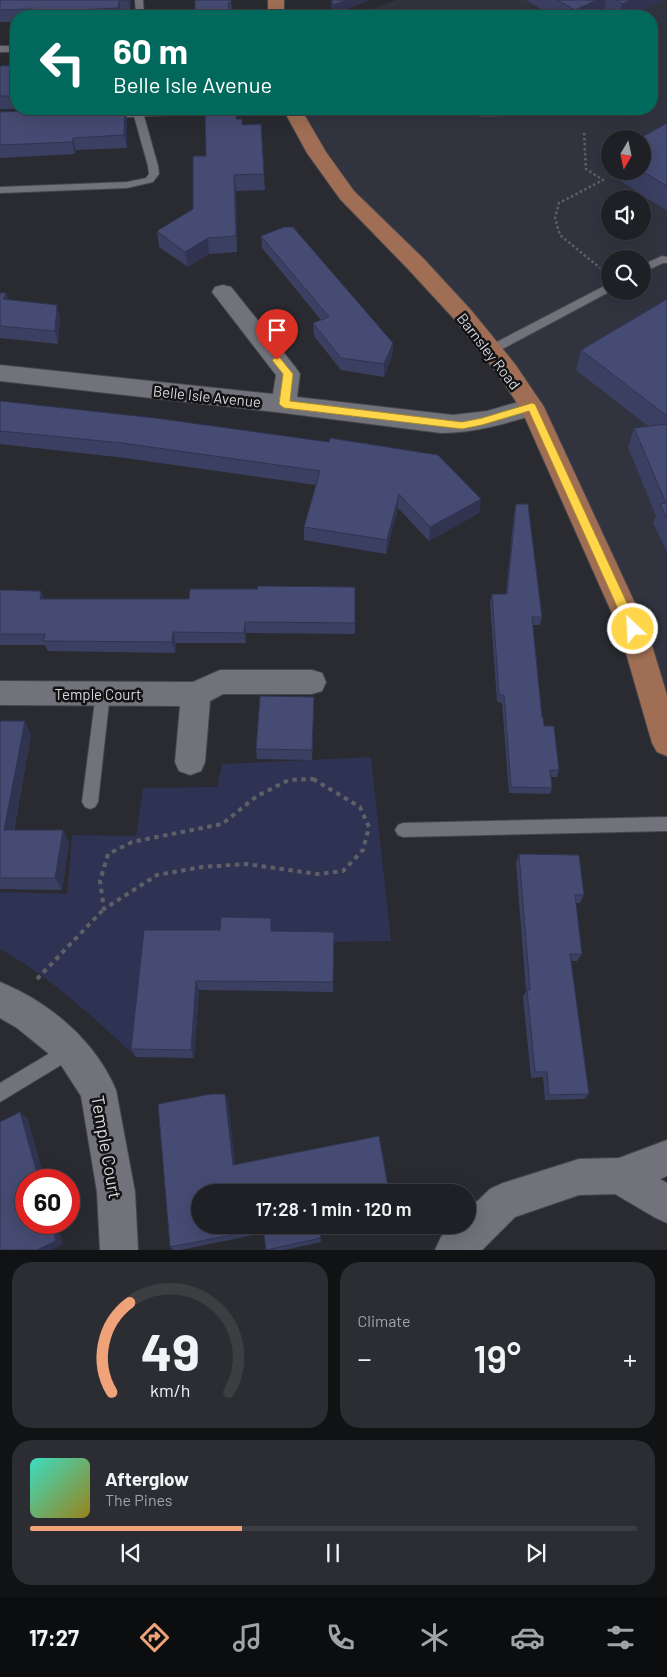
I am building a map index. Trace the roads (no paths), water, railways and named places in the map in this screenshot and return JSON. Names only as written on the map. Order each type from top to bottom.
[{"type":"main road","name":"Barnsley Road","points":[[295,115],[317,153],[347,195],[416,264],[462,315],[491,350],[532,406],[633,629],[667,743]]},
{"type":"street","points":[[223,292],[288,374],[284,404]]},
{"type":"street","name":"Belle Isle Avenue","points":[[0,373],[462,425],[482,422],[532,406]]},
{"type":"street","name":"Temple Court","points":[[0,693],[196,694],[220,682],[312,682]]},
{"type":"street","points":[[190,762],[196,694]]},
{"type":"street","name":"Temple Court","points":[[6,1002],[28,1016],[71,1050],[98,1090],[116,1192],[119,1250]]},
{"type":"street","points":[[454,1250],[503,1202],[579,1177],[619,1176],[667,1158]]},
{"type":"street","points":[[619,1176],[667,1204]]},
{"type":"lane","points":[[0,190],[127,185],[149,180],[154,174],[153,166],[138,115]]},
{"type":"lane","points":[[651,266],[662,260],[667,260]]},
{"type":"lane","points":[[491,350],[601,292]]},
{"type":"lane","points":[[90,802],[102,694]]},
{"type":"lane","points":[[403,830],[667,824]]},
{"type":"lane","points":[[0,1093],[71,1050]]}]
